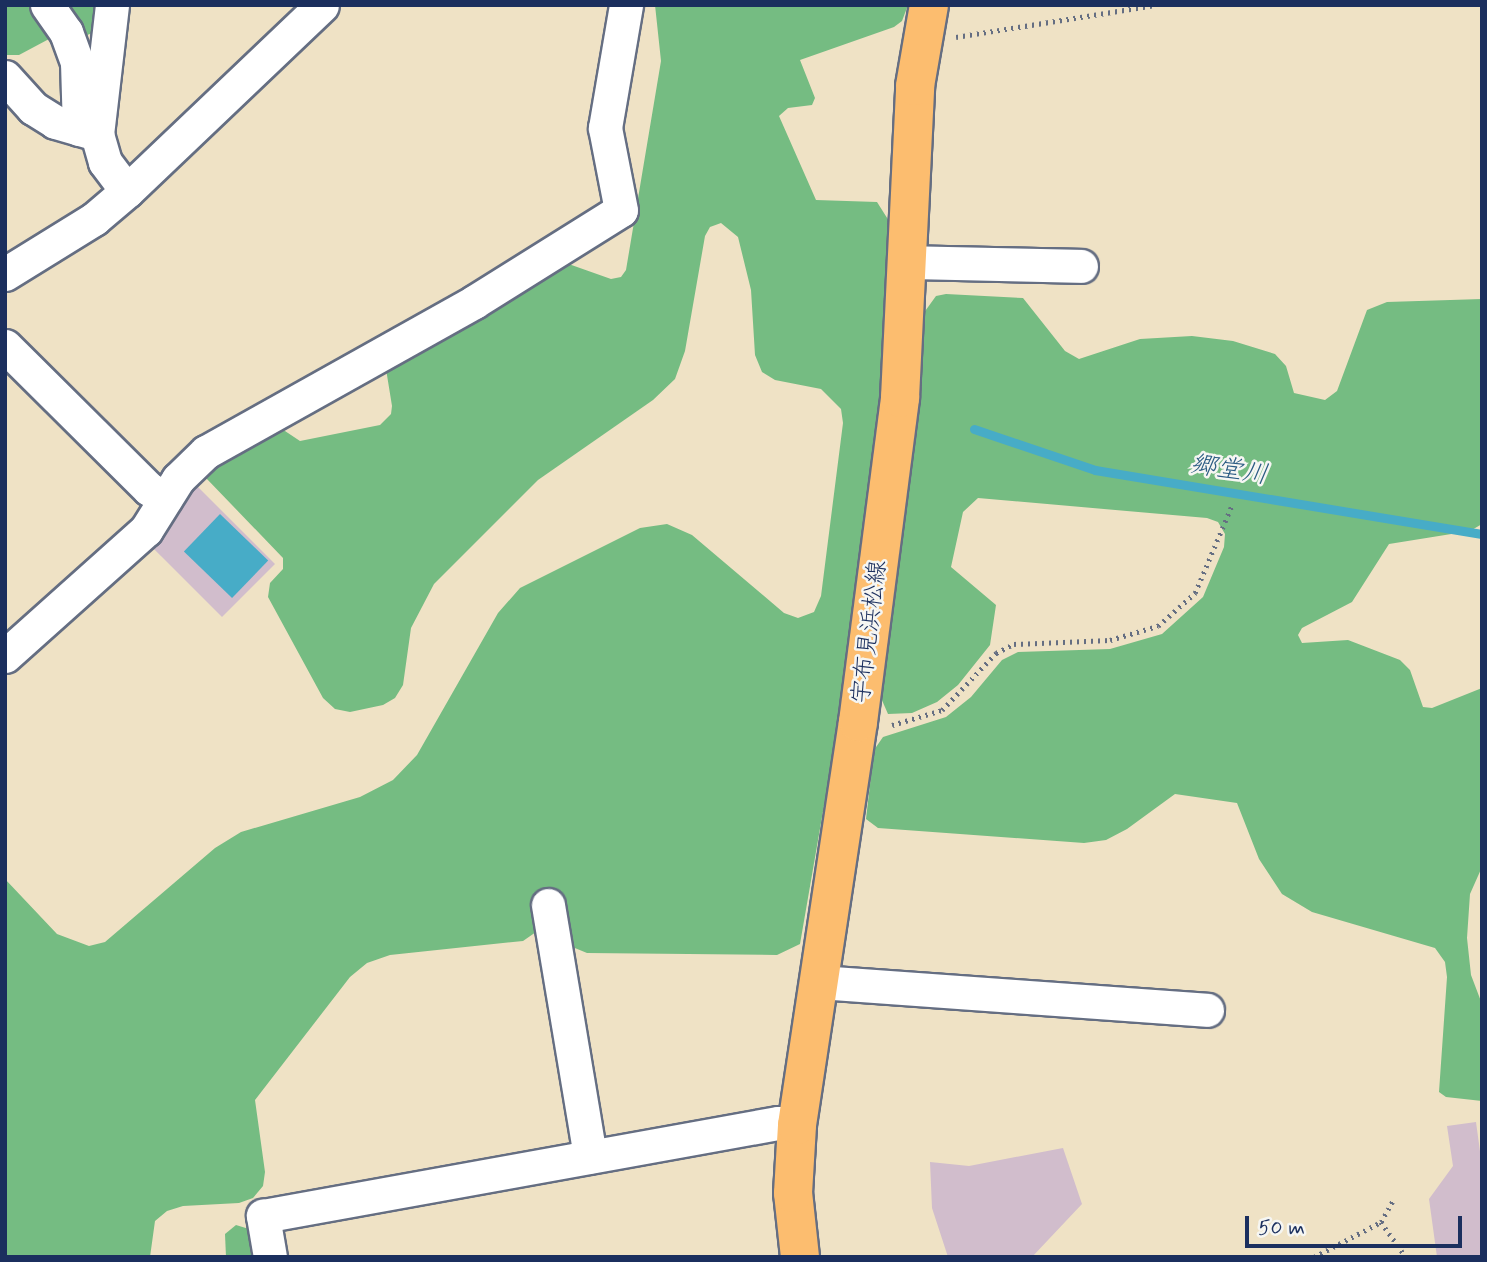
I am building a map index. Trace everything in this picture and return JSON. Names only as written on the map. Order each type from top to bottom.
[{"type":"main road","name":"宇布見浜松線","points":[[800,1257],[793,1194],[797,1125],[858,722],[900,398],[921,43],[929,5]]},
{"type":"street","points":[[47,5],[66,33],[77,62],[88,132],[105,162],[127,191]]},
{"type":"street","points":[[88,132],[112,5]]},
{"type":"street","points":[[5,274],[93,219],[127,191],[322,5]]},
{"type":"street","points":[[5,656],[132,543],[191,464],[225,439],[474,302],[621,209],[605,128],[626,5]]},
{"type":"street","points":[[5,77],[33,108],[55,122],[88,132]]},
{"type":"street","points":[[906,262],[1081,266]]},
{"type":"street","points":[[5,346],[149,489],[166,498]]},
{"type":"street","points":[[548,905],[590,1157]]},
{"type":"street","points":[[818,982],[1207,1010]]},
{"type":"street","points":[[270,1257],[263,1216],[778,1123],[797,1125]]},
{"type":"path","points":[[921,43],[1155,5]]},
{"type":"path","points":[[858,722],[886,726],[915,721],[942,709],[996,653],[1014,644],[1110,640],[1158,626],[1195,593],[1232,505]]},
{"type":"path","points":[[1314,1257],[1381,1222],[1394,1199]]},
{"type":"path","points":[[1381,1222],[1406,1257]]},
{"type":"shaded area","points":[[193,482],[275,564],[222,617],[140,535]]},
{"type":"shaded area","points":[[1476,1122],[1482,1166],[1482,1257],[1437,1257],[1429,1199],[1453,1166],[1447,1126]]},
{"type":"shaded area","points":[[1063,1148],[1082,1204],[1032,1257],[948,1257],[932,1208],[930,1162],[969,1166]]},
{"type":"green space","points":[[5,5],[32,5],[50,33],[49,39],[19,55],[5,55]]},
{"type":"green space","points":[[60,5],[99,5],[92,33],[85,36]]},
{"type":"green space","points":[[655,5],[908,5],[902,21],[894,27],[800,60],[815,98],[812,105],[788,108],[779,116],[816,200],[877,202],[889,221],[880,396],[839,719],[800,944],[777,955],[587,953],[536,932],[523,941],[390,955],[367,963],[350,977],[255,1100],[265,1172],[263,1186],[253,1198],[239,1203],[183,1206],[167,1211],[155,1221],[150,1257],[5,1257],[5,879],[57,934],[89,946],[105,942],[215,848],[241,832],[360,797],[393,780],[417,755],[498,613],[520,588],[640,528],[667,524],[692,535],[784,613],[798,618],[814,612],[821,596],[843,423],[841,409],[821,389],[775,380],[762,372],[755,355],[751,290],[738,237],[721,223],[710,227],[705,236],[685,351],[675,379],[653,400],[538,480],[434,584],[411,628],[403,685],[395,698],[383,705],[350,712],[335,709],[323,698],[268,597],[270,583],[283,569],[283,558],[206,478],[207,469],[279,427],[300,441],[380,425],[391,414],[392,406],[386,369],[563,262],[611,279],[621,277],[626,270],[661,61]]},
{"type":"green space","points":[[946,294],[1023,298],[1065,351],[1079,359],[1140,339],[1192,336],[1233,341],[1275,354],[1286,366],[1294,393],[1325,400],[1337,391],[1367,310],[1387,302],[1482,299],[1482,524],[1470,531],[1389,544],[1352,602],[1302,628],[1298,635],[1302,643],[1348,640],[1400,660],[1410,670],[1423,707],[1432,708],[1482,688],[1482,867],[1470,894],[1467,938],[1471,975],[1482,1004],[1482,1101],[1446,1097],[1439,1092],[1447,977],[1445,962],[1435,948],[1312,912],[1282,894],[1259,859],[1237,803],[1175,794],[1127,829],[1106,840],[1084,843],[878,828],[866,819],[874,750],[883,737],[946,717],[971,697],[1002,660],[1018,652],[1110,649],[1162,634],[1203,597],[1224,547],[1225,534],[1218,522],[1207,518],[978,498],[963,512],[951,567],[996,605],[990,645],[958,685],[937,702],[912,713],[888,714],[881,698],[920,400],[923,314],[936,296]]},
{"type":"green space","points":[[236,1225],[249,1229],[259,1257],[226,1257],[225,1234]]},
{"type":"water","points":[[220,514],[268,561],[232,598],[184,551]]},
{"type":"waterway","name":"郷堂川","points":[[974,429],[1095,470],[1482,534]]}]
